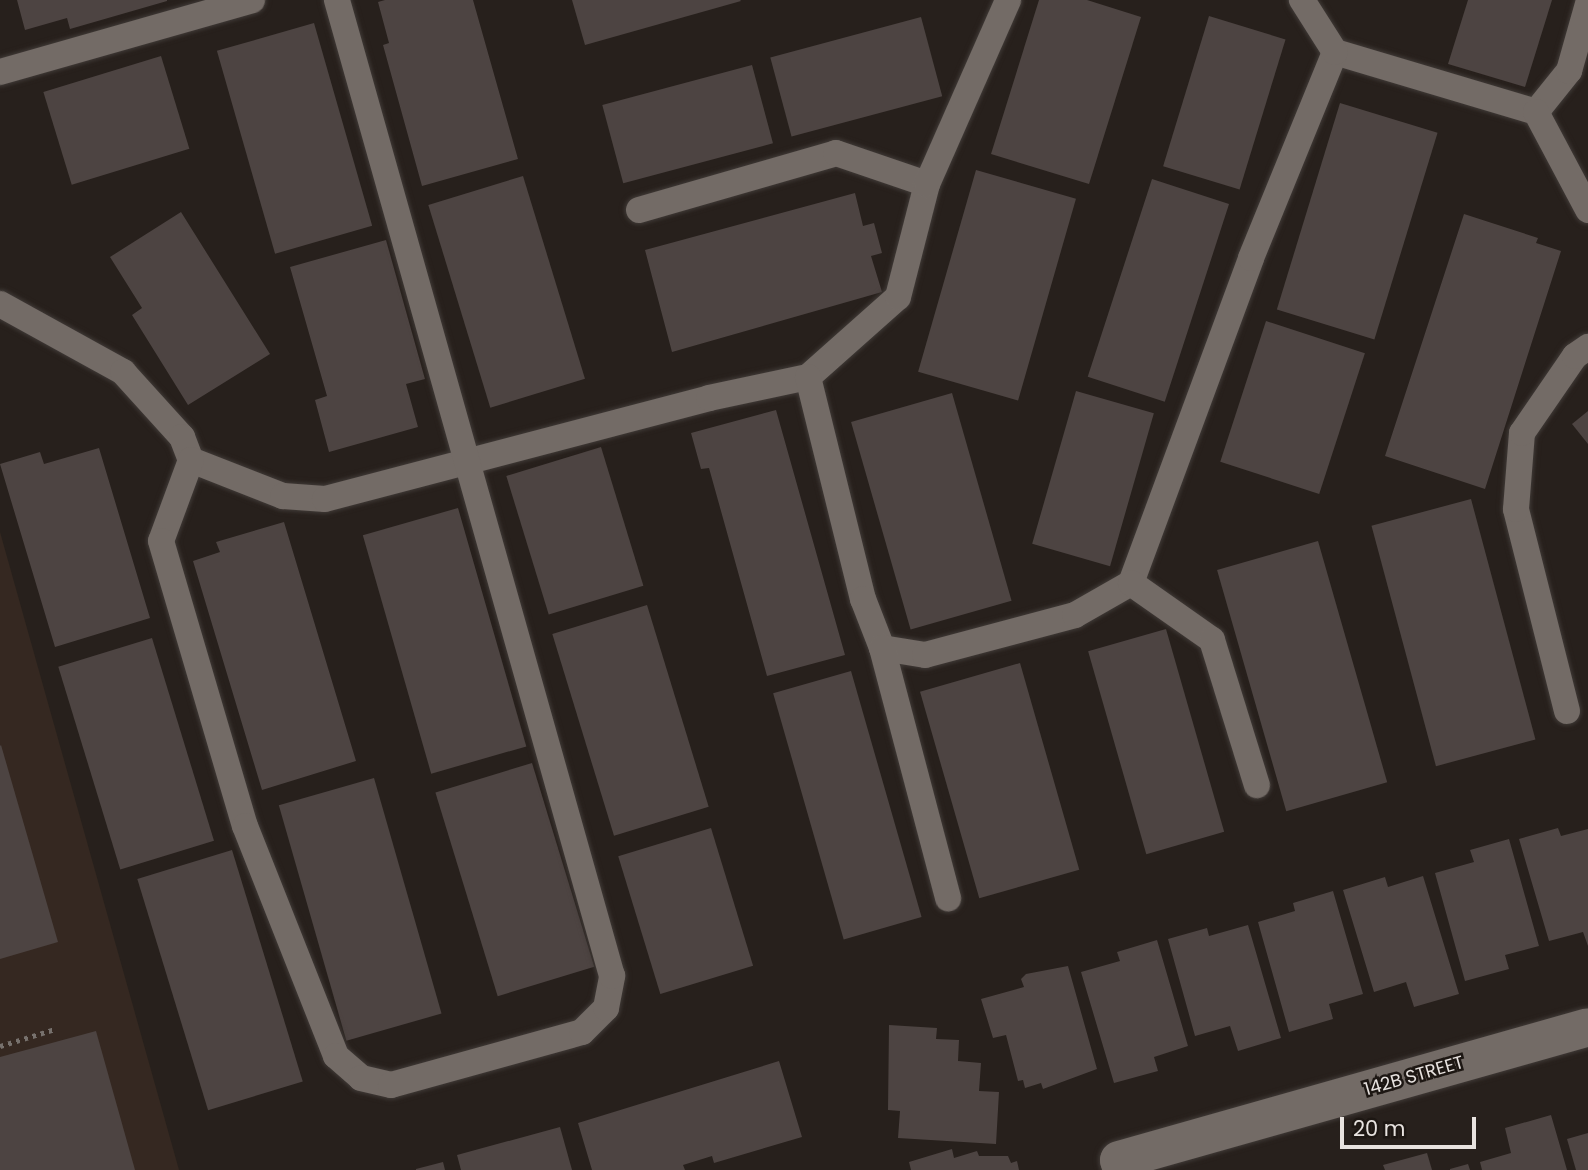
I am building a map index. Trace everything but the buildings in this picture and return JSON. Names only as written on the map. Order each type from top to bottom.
[{"type":"street","name":"142B STREET","points":[[1121,1165],[1588,1027]]},
{"type":"lane","points":[[0,72],[252,0]]},
{"type":"lane","points":[[0,304],[123,372],[182,437],[191,460],[161,541],[245,826],[336,1056],[361,1078],[391,1085],[582,1032],[606,1008],[612,976],[469,460],[337,0]]},
{"type":"lane","points":[[191,460],[283,496],[325,499],[709,398],[808,377],[898,298],[927,184],[1008,0]]},
{"type":"lane","points":[[1301,0],[1335,52],[1536,112],[1588,210]]},
{"type":"lane","points":[[1536,112],[1569,71],[1588,4]]},
{"type":"lane","points":[[882,648],[925,655],[1075,615],[1131,583],[1251,258],[1335,52]]},
{"type":"lane","points":[[639,210],[836,153],[927,184]]},
{"type":"lane","points":[[1566,711],[1516,509],[1522,433],[1575,356],[1588,347]]},
{"type":"lane","points":[[808,377],[863,599],[882,648],[948,898]]},
{"type":"lane","points":[[1131,583],[1212,640],[1257,785]]},
{"type":"path","points":[[0,1046],[55,1029]]},
{"type":"shaded area","points":[[0,532],[179,1170],[0,1170]]}]
